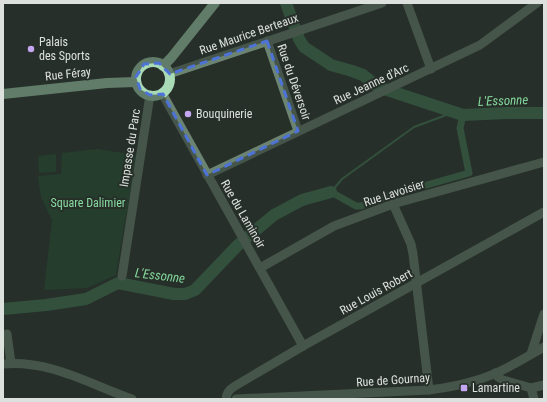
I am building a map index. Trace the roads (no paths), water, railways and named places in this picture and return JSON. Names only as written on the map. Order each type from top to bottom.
[{"type":"main road","points":[[166,70],[215,3]]},
{"type":"main road","points":[[154,62],[166,70],[170,82],[166,90],[158,95],[150,96],[140,89],[136,82],[138,72],[144,64],[154,62]]},
{"type":"main road","name":"Rue Féray","points":[[3,94],[107,83],[136,82]]},
{"type":"street","name":"Rue Maurice Berteaux","points":[[166,70],[291,33],[382,3]]},
{"type":"street","points":[[407,3],[431,69]]},
{"type":"street","name":"Rue Jeanne d'Arc","points":[[207,175],[480,45],[537,3]]},
{"type":"street","points":[[541,3],[544,6]]},
{"type":"street","name":"Rue du Déversoir","points":[[267,40],[298,131]]},
{"type":"street","name":"Rue du Laminoir","points":[[162,93],[303,346]]},
{"type":"street","name":"Impasse du Parc","points":[[122,276],[150,96]]},
{"type":"street","name":"Rue Lavoisier","points":[[260,268],[334,226],[393,204],[544,162]]},
{"type":"street","points":[[393,204],[411,244],[429,390]]},
{"type":"street","name":"Rue Louis Robert","points":[[226,399],[226,395],[230,389],[303,346],[544,212]]},
{"type":"street","points":[[531,354],[544,314]]},
{"type":"street","points":[[7,334],[7,364],[46,366],[132,399]]},
{"type":"street","name":"Rue de Gournay","points":[[236,399],[429,390],[479,380],[544,347]]},
{"type":"street","points":[[495,373],[502,380],[531,388],[544,385]]},
{"type":"street","points":[[531,388],[534,399]]},
{"type":"waterway","points":[[286,3],[299,39],[304,47],[331,65],[363,75],[378,87],[463,115],[544,113]]},
{"type":"waterway","name":"L'Essonne","points":[[331,192],[342,179],[414,127],[449,114],[463,115]]},
{"type":"waterway","name":"L'Essonne","points":[[388,196],[469,173],[460,128],[463,115]]},
{"type":"waterway","name":"L'Essonne","points":[[331,192],[356,206],[361,206],[383,198]]},
{"type":"waterway","name":"L'Essonne","points":[[3,309],[86,299],[118,283],[174,294],[185,294],[195,290],[238,245],[274,215],[302,200],[331,192]]},
{"type":"place","name":"Palais des Sports","points":[[31,49]]},
{"type":"place","name":"Bouquinerie","points":[[188,114]]},
{"type":"place","name":"Lamartine","points":[[464,388]]},
{"type":"park label","name":"Square Dalimier","points":[[88,203]]}]
